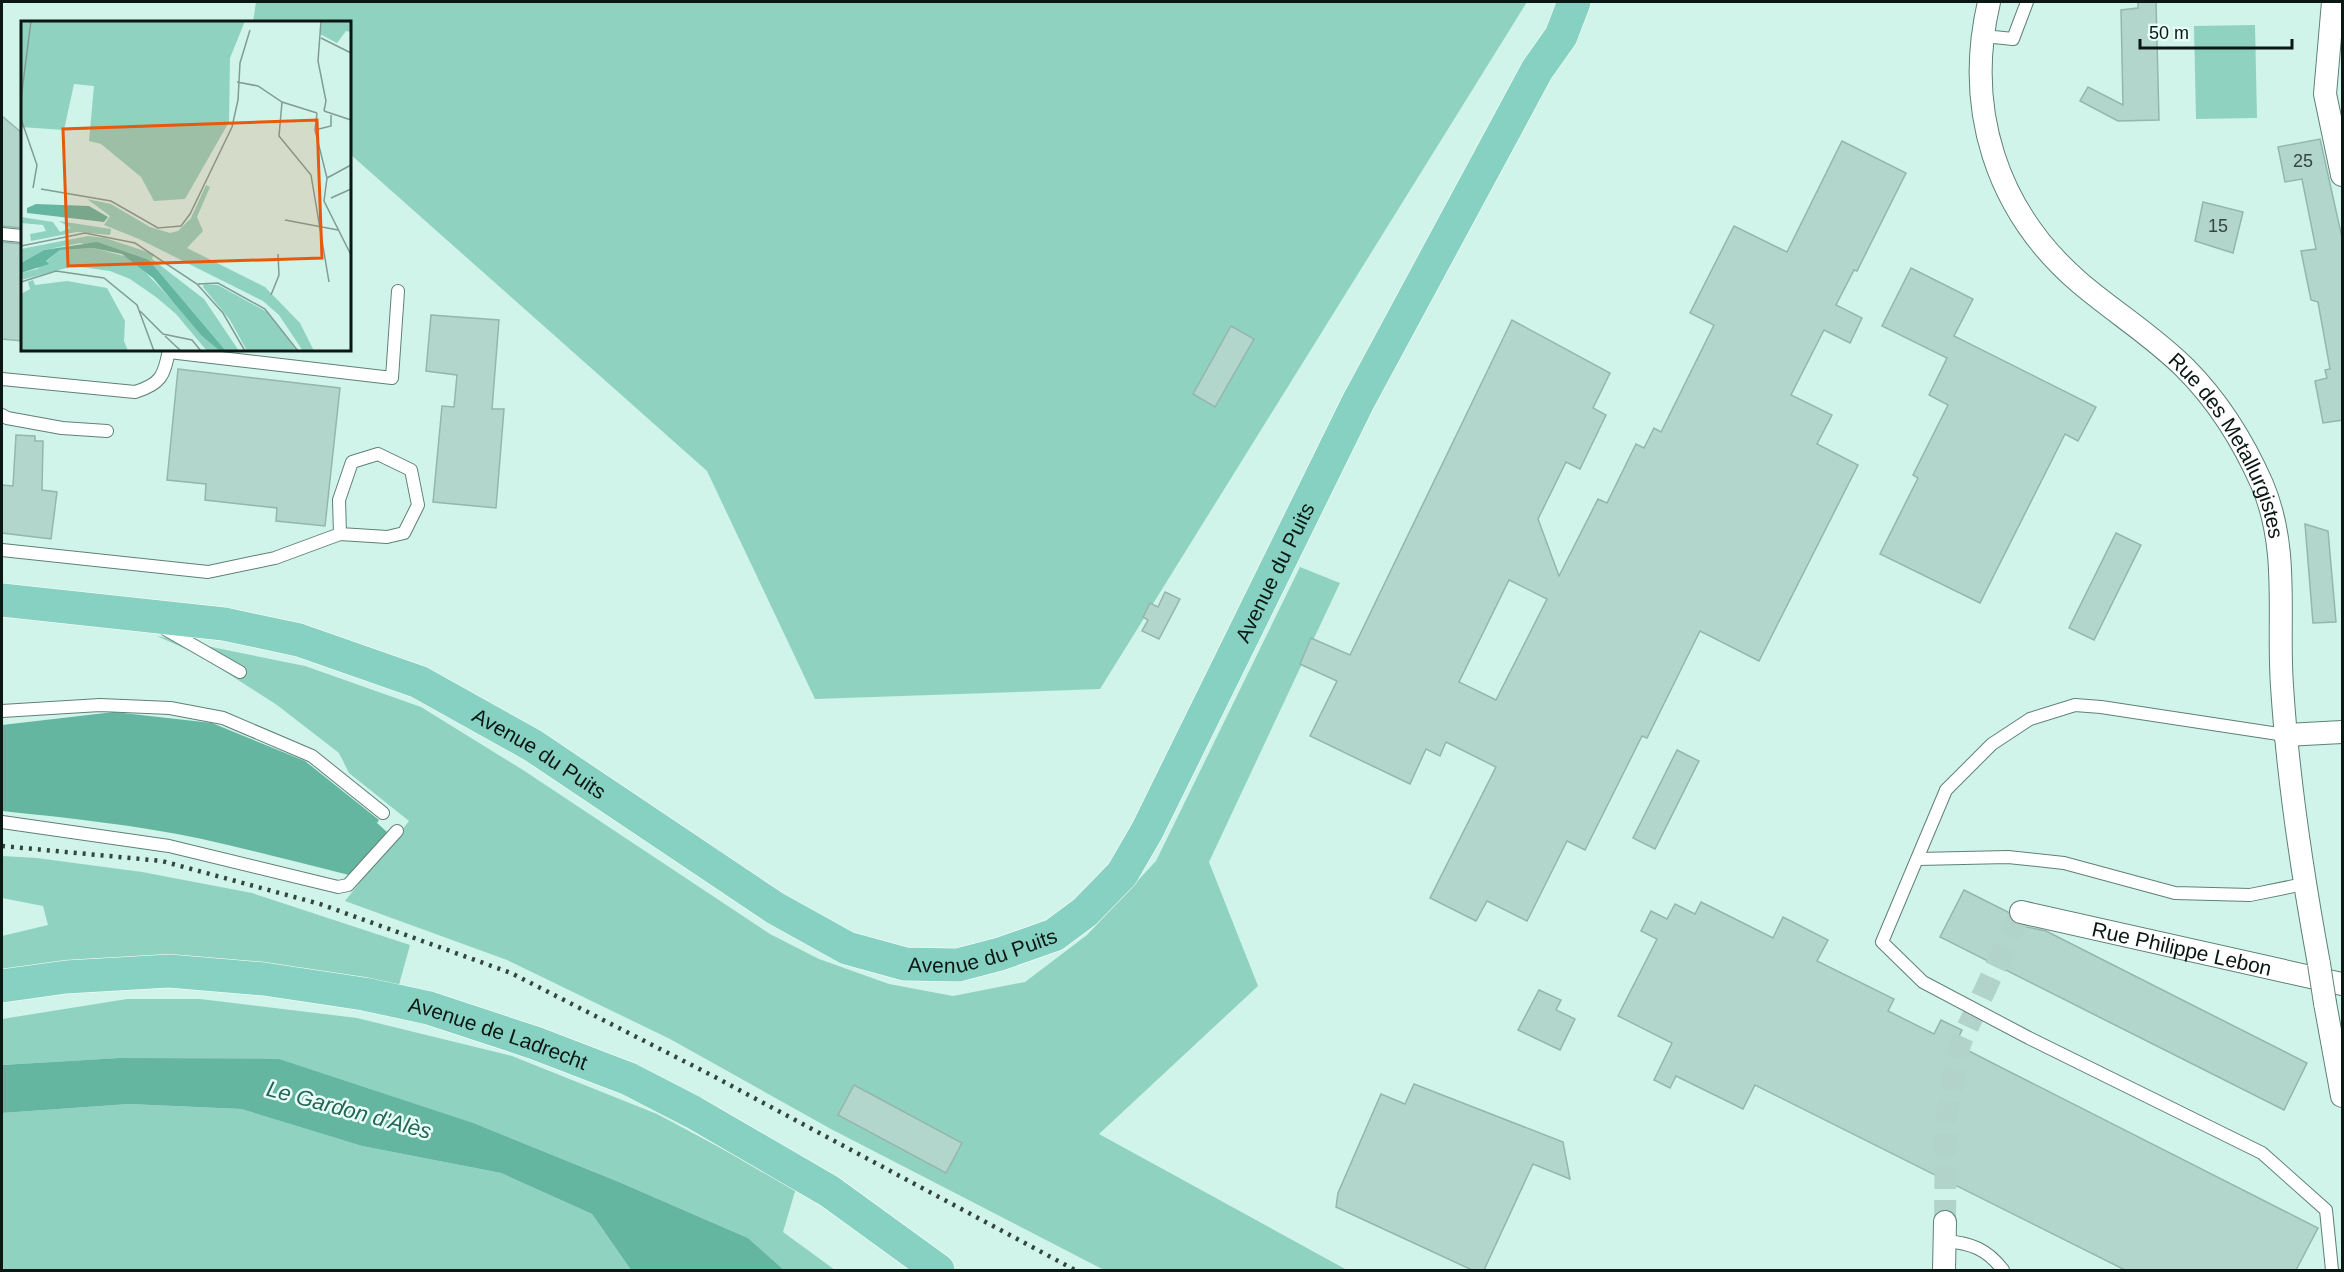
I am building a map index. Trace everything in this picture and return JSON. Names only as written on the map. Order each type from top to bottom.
[{"type":"main road","name":"Avenue du Puits","points":[[1537,70],[1560,2]]},
{"type":"main road","name":"Avenue du Puits","points":[[2,600],[224,624],[299,640],[419,682],[532,746],[775,908],[847,948],[905,964],[958,965],[1000,954],[1054,935],[1085,912],[1122,874],[1142,840],[1358,402],[1537,70],[1561,36],[1574,2]]},
{"type":"main road","name":"Avenue de Ladrecht","points":[[2,986],[66,977],[169,971],[264,979],[364,994],[429,1008],[535,1043],[629,1079],[693,1112],[829,1191],[938,1270]]},
{"type":"street","name":"Rue des Metallurgistes","points":[[1989,2],[1980,69],[1982,110],[1988,139],[1999,172],[2027,226],[2055,260],[2080,283],[2167,351],[2199,382],[2229,421],[2263,486],[2279,543],[2281,675],[2285,735],[2304,884],[2343,1096]]},
{"type":"street","points":[[2332,2],[2334,92],[2343,175]]},
{"type":"street","points":[[2285,735],[2343,732]]},
{"type":"street","name":"Rue Philippe Lebon","points":[[2021,912],[2343,984]]},
{"type":"street","points":[[1944,1270],[1945,1231]]},
{"type":"lane","points":[[1984,36],[2013,39],[2027,2]]},
{"type":"lane","points":[[2,234],[21,236]]},
{"type":"lane","points":[[2,379],[135,392],[153,387],[164,371],[169,351],[392,378],[398,291]]},
{"type":"lane","points":[[235,351],[245,361]]},
{"type":"lane","points":[[2,415],[62,429],[107,431]]},
{"type":"lane","points":[[2,550],[208,572],[275,558],[340,534],[387,537],[404,532],[418,505],[411,470],[378,454],[352,462],[339,500],[340,534]]},
{"type":"lane","points":[[141,614],[240,672]]},
{"type":"lane","points":[[2,711],[100,705],[170,708],[223,718],[312,756],[382,813]]},
{"type":"lane","points":[[2285,735],[2101,706],[2075,705],[2030,719],[1992,744],[1946,790],[1882,942],[1923,982],[2029,1038],[2262,1153],[2325,1210],[2332,1270]]},
{"type":"lane","points":[[2,822],[169,846],[338,887],[348,885],[397,831]]},
{"type":"lane","points":[[1918,859],[2008,857],[2064,863],[2175,893],[2250,895],[2304,884]]},
{"type":"lane","points":[[1945,1231],[1992,1256],[2003,1270]]},
{"type":"shaded area","points":[[256,2],[1527,2],[1100,689],[815,699],[707,471],[351,155],[351,21],[253,21]]},
{"type":"shaded area","points":[[2255,25],[2257,118],[2196,119],[2194,26]]},
{"type":"shaded area","points":[[1300,567],[1340,583],[1209,862],[1258,986],[1099,1134],[1347,1270],[1104,1270],[831,1129],[670,1039],[507,960],[345,901],[409,821],[349,773],[339,753],[277,705],[199,655],[157,636],[305,666],[421,707],[523,770],[770,934],[819,959],[889,984],[953,996],[1025,982],[1087,935],[1156,861]]},
{"type":"shaded area","points":[[2,856],[37,858],[142,872],[252,893],[410,945],[397,992],[263,963],[99,958],[2,970],[2,936],[48,925],[43,906],[2,898]]},
{"type":"shaded area","points":[[127,999],[200,999],[357,1018],[512,1056],[657,1114],[796,1188],[783,1232],[835,1270],[784,1270],[748,1238],[476,1124],[120,1058],[2,1065],[2,1019]]},
{"type":"shaded area","points":[[129,1104],[241,1109],[362,1146],[501,1173],[592,1214],[631,1270],[2,1270],[2,1113]]},
{"type":"water","points":[[114,712],[212,723],[305,761],[379,820],[377,823],[387,832],[349,875],[177,834],[102,822],[2,811],[2,725]]},
{"type":"water","name":"Le Gardon d'Alès","points":[[119,1058],[279,1059],[476,1124],[619,1182],[748,1238],[784,1270],[631,1270],[592,1214],[501,1173],[362,1146],[241,1109],[129,1104],[2,1113],[2,1065]]},
{"type":"building","points":[[2138,2],[2156,2],[2159,120],[2118,121],[2080,101],[2088,87],[2123,105],[2121,10],[2138,8]]},
{"type":"building","points":[[2,116],[21,132],[21,228],[2,226]]},
{"type":"building","points":[[2320,139],[2343,242],[2343,420],[2323,423],[2315,381],[2327,378],[2325,370],[2330,369],[2318,302],[2311,300],[2301,251],[2316,249],[2302,179],[2285,182],[2278,147]]},
{"type":"building","points":[[1842,141],[1906,173],[1857,271],[1854,270],[1836,305],[1862,318],[1850,343],[1824,330],[1791,395],[1832,415],[1817,444],[1858,465],[1759,661],[1700,631],[1647,738],[1642,736],[1585,850],[1567,841],[1527,921],[1487,901],[1476,921],[1430,898],[1496,767],[1446,742],[1440,756],[1426,749],[1410,784],[1310,736],[1337,681],[1300,664],[1311,638],[1350,655],[1512,320],[1610,373],[1593,408],[1606,415],[1580,469],[1566,462],[1538,519],[1559,576],[1598,499],[1607,503],[1636,444],[1644,448],[1654,428],[1661,432],[1714,325],[1690,313],[1734,226],[1787,252]],"holes":[[[1509,580],[1547,599],[1496,700],[1459,682]]]},
{"type":"building","points":[[2203,202],[2243,212],[2233,253],[2195,241]]},
{"type":"building","points":[[2,242],[21,244],[21,341],[2,339]]},
{"type":"building","points":[[1911,268],[1973,299],[1954,336],[2096,407],[2078,441],[2065,434],[1980,603],[1880,554],[1918,478],[1913,475],[1948,405],[1929,395],[1947,358],[1882,326]]},
{"type":"building","points":[[431,315],[499,320],[492,409],[504,409],[496,508],[433,502],[442,406],[454,407],[457,375],[426,371]]},
{"type":"building","points":[[1231,326],[1254,339],[1215,407],[1193,394]]},
{"type":"building","points":[[178,369],[340,388],[325,526],[276,521],[277,508],[205,500],[206,484],[167,480]]},
{"type":"building","points":[[16,435],[35,436],[35,441],[43,441],[42,490],[57,492],[51,539],[2,533],[2,485],[13,486]]},
{"type":"building","points":[[2305,524],[2328,531],[2336,622],[2313,623]]},
{"type":"building","points":[[2116,533],[2141,545],[2094,640],[2069,628]]},
{"type":"building","points":[[1165,592],[1180,599],[1159,639],[1142,631],[1148,620],[1143,617],[1150,603],[1158,607]]},
{"type":"building","points":[[1677,750],[1699,761],[1655,849],[1633,838]]},
{"type":"building","points":[[1964,890],[2008,912],[2011,921],[2018,925],[2046,931],[2307,1063],[2284,1110],[1940,937]]},
{"type":"building","points":[[1701,902],[1773,938],[1783,917],[1828,940],[1817,961],[1894,999],[1888,1011],[1934,1034],[1941,1020],[1962,1030],[1955,1044],[2318,1228],[2296,1270],[2125,1270],[1755,1085],[1743,1109],[1676,1076],[1670,1088],[1654,1080],[1672,1043],[1618,1016],[1657,939],[1641,931],[1651,911],[1667,919],[1675,904],[1695,914]]},
{"type":"building","points":[[1539,990],[1561,1000],[1556,1010],[1575,1019],[1560,1050],[1518,1030]]},
{"type":"building","points":[[1414,1084],[1563,1142],[1570,1179],[1533,1164],[1484,1270],[1472,1270],[1336,1207],[1338,1193],[1381,1094],[1405,1104]]},
{"type":"building","points":[[854,1085],[962,1143],[946,1173],[838,1115]]},
{"type":"tunnel","points":[[1945,1222],[1946,1119],[1960,1044],[2021,912]]},
{"type":"railway","points":[[2,846],[162,861],[320,904],[511,973],[715,1077],[1075,1270]]}]
